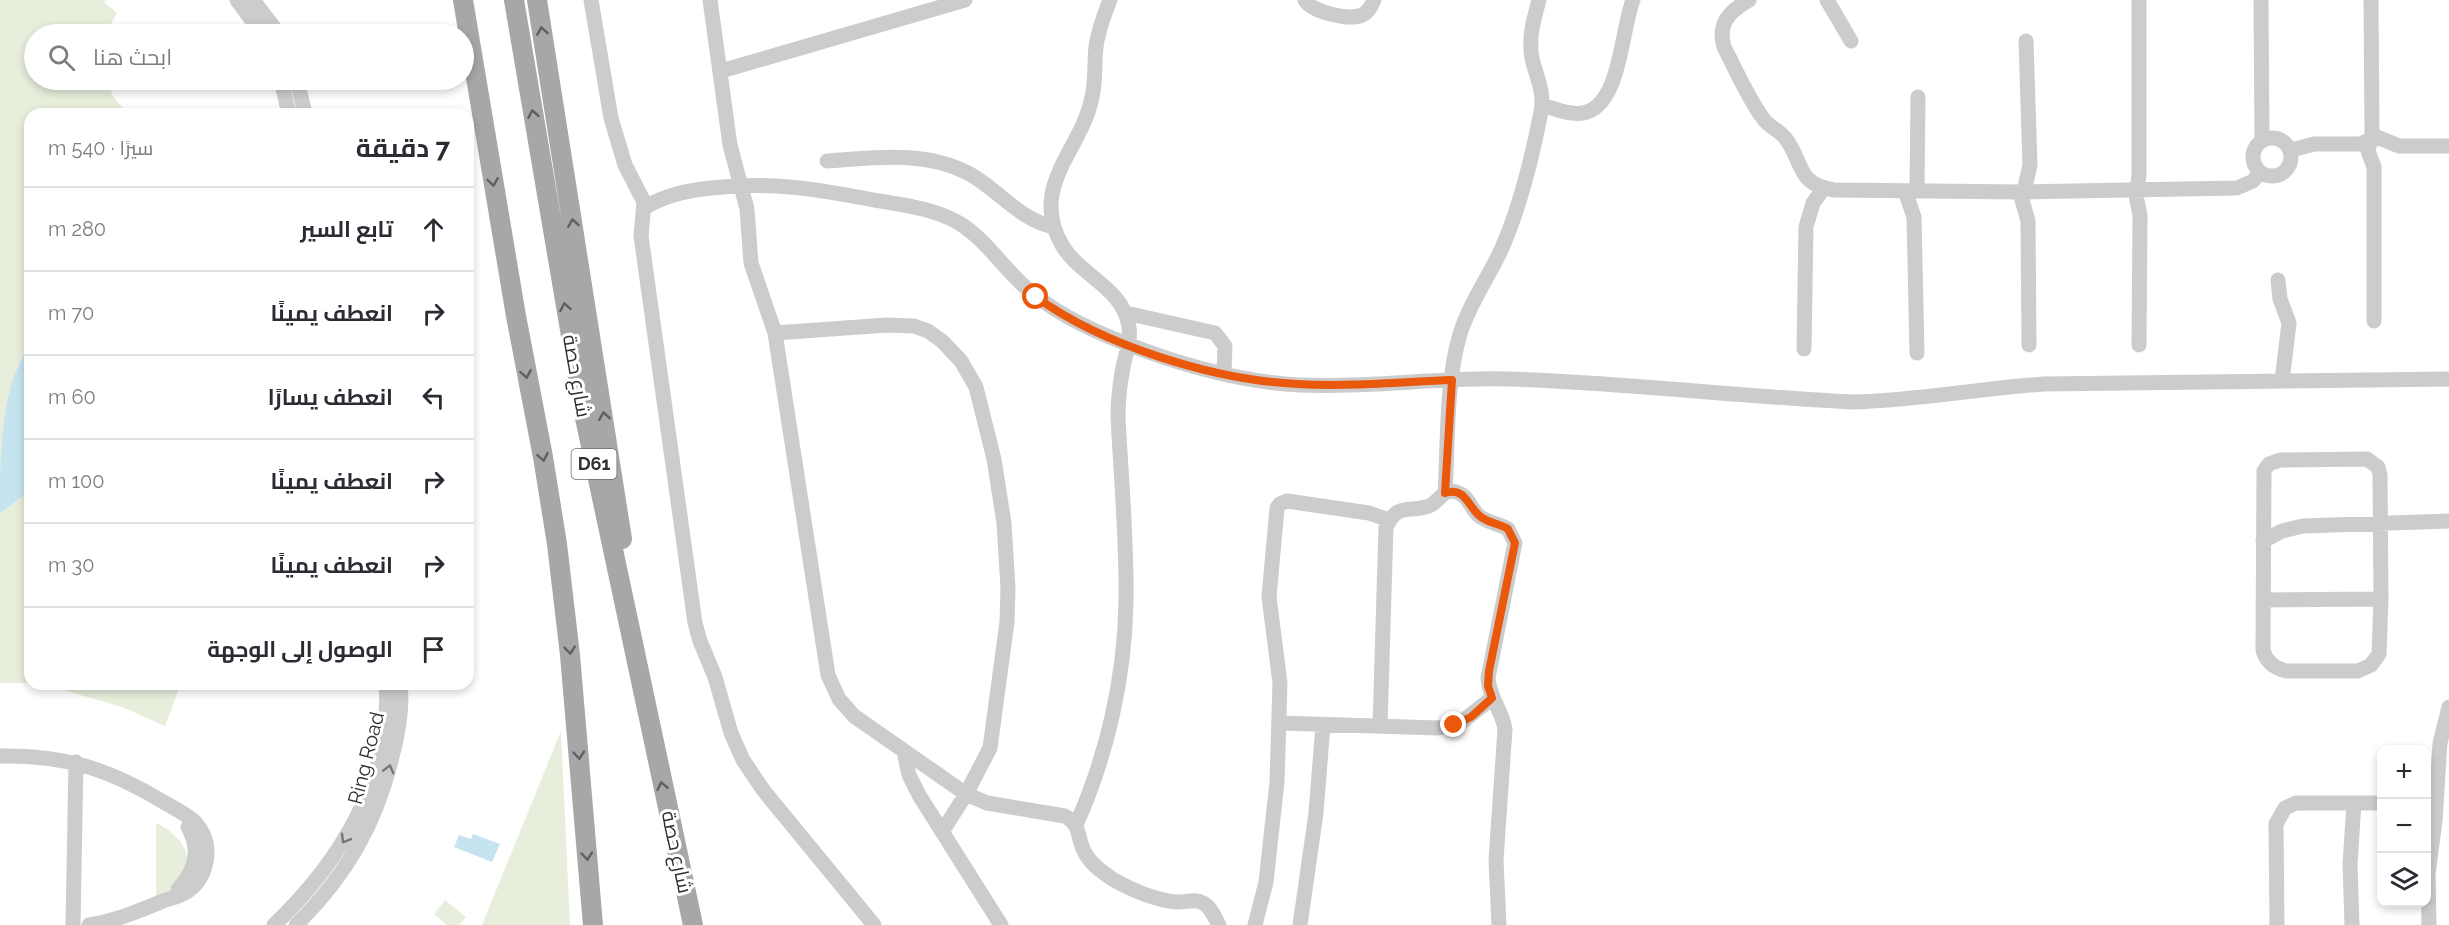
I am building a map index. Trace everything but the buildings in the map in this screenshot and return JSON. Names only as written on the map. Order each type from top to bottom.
[{"type":"main road","name":"D61","points":[[464,0],[468,24]]},
{"type":"main road","name":"شارع حصة","points":[[514,0],[572,351],[693,925]]},
{"type":"main road","points":[[537,0],[628,576],[647,678],[649,723]]},
{"type":"main road","name":"D61","points":[[474,61],[516,316],[557,544],[570,656],[593,925]]},
{"type":"street","points":[[237,0],[255,24]]},
{"type":"street","points":[[253,0],[271,24]]},
{"type":"street","points":[[591,0],[611,118],[625,165],[642,196],[644,208],[641,236],[694,623],[699,641],[716,677],[731,733],[747,766],[764,791],[874,925]]},
{"type":"street","points":[[710,0],[730,145],[747,209],[751,262],[775,333],[828,675],[833,689],[846,708],[864,725],[966,794],[987,803],[1061,815],[1076,825],[1087,858],[1105,874],[1126,886],[1167,900],[1201,901],[1209,907],[1219,925]]},
{"type":"street","points":[[721,70],[965,0]]},
{"type":"street","points":[[1076,825],[1104,750],[1123,648],[1126,584],[1118,408],[1120,380],[1129,345],[1130,329],[1126,313],[1113,294],[1074,261],[1062,245],[1054,227],[1050,208],[1052,188],[1090,107],[1094,86],[1096,45],[1110,0]]},
{"type":"street","points":[[1305,0],[1315,10],[1356,17],[1367,12],[1374,0]]},
{"type":"street","points":[[1445,493],[1452,380],[1458,343],[1467,313],[1501,250],[1514,218],[1542,105],[1542,90],[1532,58],[1531,42],[1539,0]]},
{"type":"street","points":[[1542,105],[1575,113],[1589,111],[1600,104],[1609,91],[1633,0]]},
{"type":"street","points":[[1749,0],[1731,12],[1724,22],[1722,34],[1724,47],[1761,116],[1787,140],[1805,176],[1824,188],[2023,192],[2237,188],[2253,181],[2260,172]]},
{"type":"street","points":[[1827,0],[1851,41]]},
{"type":"street","points":[[2139,0],[2139,175],[2136,191],[2140,215],[2139,345]]},
{"type":"street","points":[[2261,0],[2262,140]]},
{"type":"street","points":[[2371,0],[2371,140],[2368,151],[2374,167],[2374,321]]},
{"type":"street","points":[[2026,41],[2030,165],[2023,192],[2023,204],[2028,221],[2029,345]]},
{"type":"street","points":[[283,90],[288,108]]},
{"type":"street","points":[[299,90],[304,108]]},
{"type":"street","points":[[1917,353],[1914,217],[1911,191],[1918,97]]},
{"type":"street","points":[[2276,138],[2285,142],[2291,150],[2290,165],[2284,172],[2270,176],[2260,172],[2254,165],[2255,147],[2262,140],[2276,138]]},
{"type":"street","points":[[2291,150],[2314,144],[2360,144],[2380,138],[2399,146],[2449,146]]},
{"type":"street","points":[[827,161],[907,156],[945,164],[970,174],[1030,218],[1054,227]]},
{"type":"street","points":[[644,208],[663,198],[683,192],[766,184],[809,188],[923,209],[947,217],[980,239],[1020,282],[1049,306],[1088,327],[1129,345],[1170,359],[1224,373],[1298,384],[1345,385],[1519,379],[1851,402],[1901,400],[1983,389],[2044,384],[2449,379]]},
{"type":"street","points":[[1804,349],[1807,219],[1813,203],[1824,188]]},
{"type":"street","points":[[2278,280],[2280,299],[2289,323],[2283,381]]},
{"type":"street","points":[[1126,313],[1215,333],[1225,346],[1224,373]]},
{"type":"street","points":[[775,333],[887,325],[914,326],[942,341],[961,361],[976,387],[1000,491],[1008,588],[1007,622],[992,739],[985,761],[942,832]]},
{"type":"street","points":[[2280,460],[2371,461],[2380,471],[2379,654],[2371,665],[2358,671],[2286,670],[2271,665],[2263,650],[2263,541],[2263,475],[2269,464],[2280,460]]},
{"type":"street","points":[[1380,726],[1384,534],[1389,520],[1403,509],[1429,506],[1445,493],[1454,491],[1462,494],[1477,514],[1489,522],[1505,527],[1514,539],[1515,547],[1489,671],[1488,686],[1502,714],[1505,729],[1496,860],[1499,925]]},
{"type":"street","points":[[1254,925],[1269,862],[1277,782],[1278,665],[1269,597],[1278,506],[1287,501],[1376,514],[1389,520]]},
{"type":"street","points":[[2263,541],[2282,531],[2302,526],[2449,521]]},
{"type":"street","points":[[2263,600],[2381,599]]},
{"type":"street","name":"Ring Road","points":[[274,925],[323,874],[360,811],[374,776],[382,747],[387,717],[386,690]]},
{"type":"street","name":"Ring Road","points":[[296,925],[334,884],[374,815],[394,747],[398,726],[400,690]]},
{"type":"street","points":[[1279,723],[1438,728],[1454,725],[1471,717],[1492,698]]},
{"type":"street","points":[[2431,803],[2440,743],[2449,707]]},
{"type":"street","points":[[1300,925],[1316,813],[1323,725]]},
{"type":"street","points":[[904,752],[914,785],[1001,925]]},
{"type":"street","points":[[0,756],[50,757],[76,762],[125,781],[171,807],[192,835],[196,858],[192,871],[186,881],[165,901],[122,918],[89,925]]},
{"type":"street","points":[[73,925],[76,762]]},
{"type":"street","points":[[2277,925],[2276,824],[2281,813],[2296,803],[2377,803]]},
{"type":"street","points":[[2352,925],[2350,864],[2354,803]]},
{"type":"street","points":[[2429,853],[2429,925]]},
{"type":"green space","points":[[0,0],[106,0],[104,2],[117,13],[111,24],[24,24],[24,90],[111,90],[123,108],[24,108],[24,683],[0,683]]},
{"type":"green space","points":[[64,690],[179,690],[165,726],[122,707]]},
{"type":"green space","points":[[561,731],[570,925],[482,925]]},
{"type":"green space","points":[[156,823],[179,840],[187,856],[187,865],[178,887],[156,900]]},
{"type":"green space","points":[[445,900],[466,917],[459,925],[447,925],[434,914]]},
{"type":"water","points":[[24,357],[24,495],[0,513],[0,472],[7,402]]},
{"type":"water","points":[[473,834],[500,844],[492,862],[454,847],[459,835],[471,839]]},
{"type":"route","points":[[1036,297],[1062,314],[1142,350],[1249,378],[1321,385],[1452,380],[1445,493],[1454,491],[1462,494],[1482,518],[1508,529],[1515,543],[1489,671],[1488,686],[1492,698],[1471,717],[1454,725]]}]
